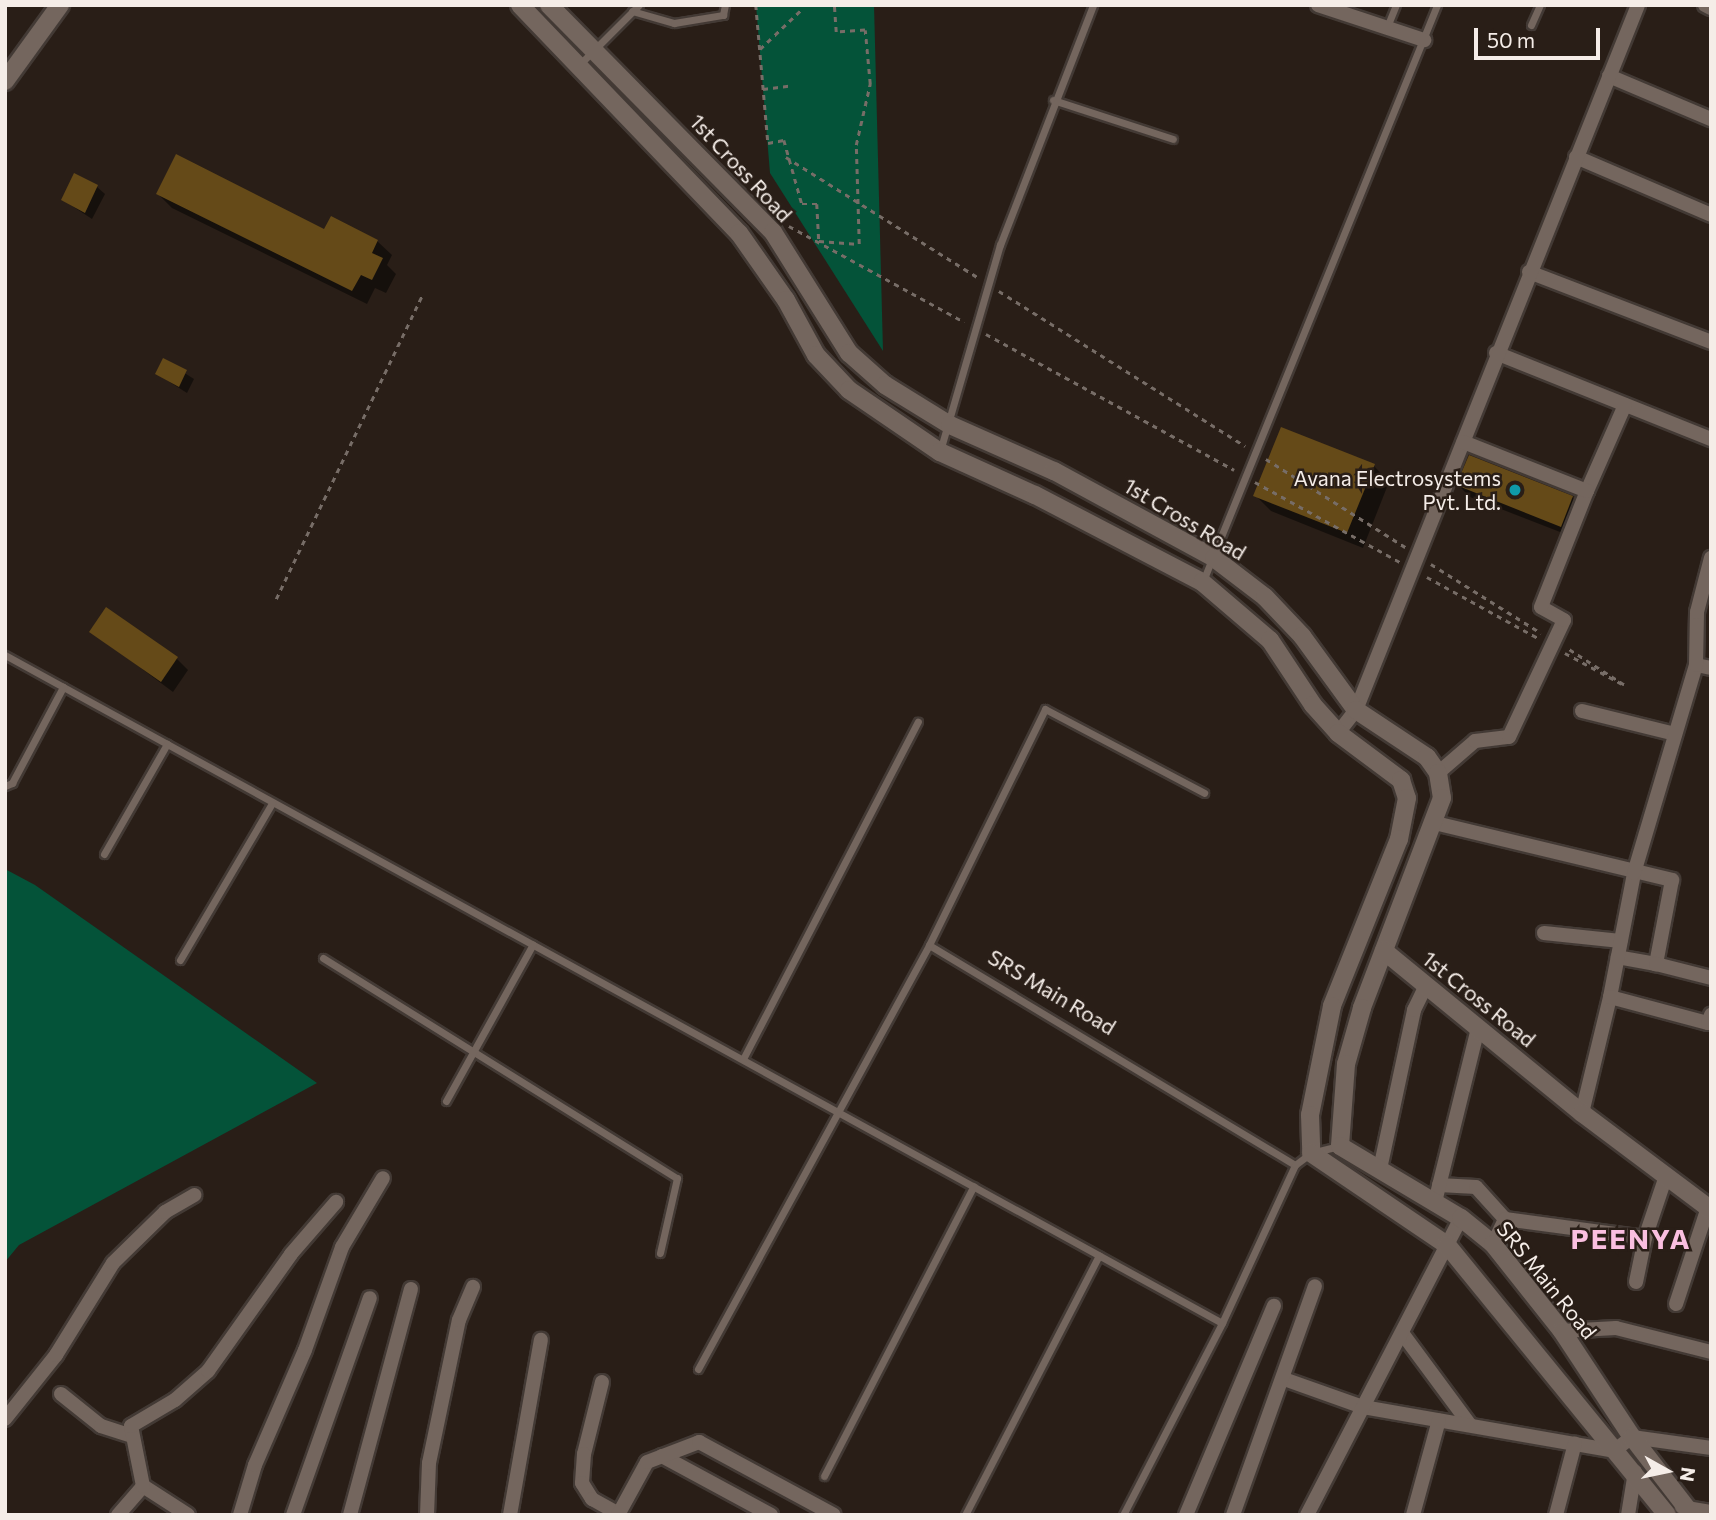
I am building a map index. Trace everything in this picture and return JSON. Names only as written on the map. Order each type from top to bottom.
[{"type":"street","points":[[5,81],[60,5]]},
{"type":"street","points":[[520,5],[739,233],[786,300],[816,355],[849,390],[940,452],[1035,495],[1202,582],[1270,640],[1313,705],[1338,733],[1401,780],[1407,798],[1399,839],[1332,1006],[1310,1115],[1311,1153],[1447,1245],[1614,1451],[1635,1472],[1666,1514],[1688,1510],[1711,1512]]},
{"type":"street","name":"1st Cross Road","points":[[549,5],[773,232],[849,353],[886,385],[950,425],[1054,471],[1214,558],[1265,597],[1302,636],[1356,710],[1427,757],[1437,773]]},
{"type":"street","points":[[1318,5],[1424,40]]},
{"type":"street","points":[[1338,733],[1356,710],[1496,354],[1638,5]]},
{"type":"street","points":[[1705,5],[1711,8]]},
{"type":"street","points":[[1609,76],[1711,119]]},
{"type":"street","points":[[1576,157],[1711,215]]},
{"type":"street","points":[[1529,272],[1711,342]]},
{"type":"street","points":[[1496,354],[1711,439]]},
{"type":"street","points":[[1340,1146],[1346,1064],[1384,951],[1435,823],[1442,798],[1437,773],[1475,741],[1509,737],[1564,620],[1541,607],[1625,405]]},
{"type":"street","points":[[1463,442],[1587,491]]},
{"type":"street","points":[[1582,1113],[1610,997],[1634,873],[1675,734],[1703,667],[1697,612],[1711,558]]},
{"type":"street","points":[[1582,711],[1675,734]]},
{"type":"street","points":[[1435,823],[1672,880],[1656,964]]},
{"type":"street","points":[[1544,933],[1621,941]]},
{"type":"street","name":"1st Cross Road","points":[[1384,951],[1582,1113],[1709,1209]]},
{"type":"street","points":[[1618,957],[1711,978]]},
{"type":"street","points":[[1380,1169],[1414,1010],[1426,985]]},
{"type":"street","points":[[1610,997],[1708,1023],[1711,1015]]},
{"type":"street","points":[[1478,1028],[1437,1194],[1476,1187],[1505,1219],[1645,1238]]},
{"type":"street","name":"SRS Main Road","points":[[1340,1146],[1380,1169],[1437,1194],[1493,1244],[1562,1331],[1632,1437],[1688,1510]]},
{"type":"street","points":[[1636,1282],[1645,1238],[1666,1176]]},
{"type":"street","points":[[240,1515],[255,1465],[305,1350],[342,1247],[383,1178]]},
{"type":"street","points":[[5,1419],[57,1355],[113,1263],[157,1219],[194,1195]]},
{"type":"street","points":[[188,1515],[143,1486],[131,1426],[175,1400],[208,1371],[291,1254],[336,1202]]},
{"type":"street","points":[[1676,1304],[1709,1209]]},
{"type":"street","points":[[1307,1515],[1461,1218]]},
{"type":"street","points":[[1493,1244],[1505,1219]]},
{"type":"street","points":[[1233,1515],[1284,1379],[1315,1286]]},
{"type":"street","points":[[427,1515],[429,1463],[459,1320],[473,1287]]},
{"type":"street","points":[[350,1515],[411,1289]]},
{"type":"street","points":[[293,1515],[370,1298]]},
{"type":"street","points":[[1186,1515],[1274,1306]]},
{"type":"street","points":[[1562,1331],[1616,1328],[1711,1352]]},
{"type":"street","points":[[1402,1333],[1471,1425]]},
{"type":"street","points":[[510,1515],[541,1340]]},
{"type":"street","points":[[1284,1379],[1363,1407],[1614,1451],[1632,1437],[1711,1448]]},
{"type":"street","points":[[602,1382],[584,1454],[582,1483],[592,1499],[618,1514],[647,1462],[699,1442],[834,1515]]},
{"type":"street","points":[[61,1394],[101,1426],[132,1436]]},
{"type":"street","points":[[1413,1515],[1439,1420]]},
{"type":"street","points":[[1556,1515],[1575,1443]]},
{"type":"street","points":[[662,1456],[771,1515]]},
{"type":"street","points":[[1628,1515],[1635,1472]]},
{"type":"street","points":[[118,1515],[143,1486]]},
{"type":"lane","points":[[578,66],[634,7],[674,23],[723,15],[725,5]]},
{"type":"lane","points":[[940,452],[1000,245],[1053,100],[1093,5]]},
{"type":"lane","points":[[1387,28],[1396,5]]},
{"type":"lane","points":[[1202,582],[1437,5]]},
{"type":"lane","points":[[1531,24],[1540,5]]},
{"type":"lane","points":[[1053,100],[1173,139]]},
{"type":"lane","points":[[5,656],[1222,1323]]},
{"type":"lane","points":[[5,786],[12,783],[63,687]]},
{"type":"lane","points":[[698,1368],[929,945],[1045,709],[1204,793]]},
{"type":"lane","points":[[743,1059],[918,722]]},
{"type":"lane","points":[[104,854],[167,744]]},
{"type":"lane","points":[[180,960],[272,803]]},
{"type":"lane","points":[[446,1101],[533,944]]},
{"type":"lane","name":"SRS Main Road","points":[[929,945],[1295,1165]]},
{"type":"lane","points":[[323,958],[677,1178],[660,1253]]},
{"type":"lane","points":[[1123,1515],[1222,1323],[1295,1165],[1311,1153],[1340,1146]]},
{"type":"lane","points":[[824,1476],[974,1186]]},
{"type":"lane","points":[[965,1515],[1099,1255]]},
{"type":"path","points":[[755,5],[768,143],[785,139],[786,157],[802,204],[817,204],[819,241],[859,244],[856,145],[870,84],[865,30],[836,32],[834,5]]},
{"type":"path","points":[[759,50],[800,10]]},
{"type":"path","points":[[763,89],[789,86]]},
{"type":"path","points":[[786,157],[987,283]]},
{"type":"path","points":[[781,221],[1404,564]]},
{"type":"path","points":[[999,291],[1246,447]]},
{"type":"path","points":[[276,599],[423,293]]},
{"type":"path","points":[[1258,454],[1411,551]]},
{"type":"path","points":[[1416,571],[1552,642],[1423,558]]},
{"type":"path","points":[[1564,650],[1624,685],[1564,650]]},
{"type":"green space","points":[[756,5],[874,5],[883,351],[770,173]]},
{"type":"green space","points":[[5,869],[35,885],[317,1083],[19,1245],[5,1262]]},
{"type":"building","points":[[176,154],[324,229],[331,216],[378,240],[372,253],[383,258],[372,280],[361,275],[352,291],[156,194]]},
{"type":"building","points":[[74,173],[98,185],[85,213],[61,200]]},
{"type":"building","points":[[163,358],[187,370],[179,387],[155,374]]},
{"type":"building","points":[[1281,427],[1375,464],[1347,533],[1253,496]]},
{"type":"building","name":"Avana Electrosystems Pvt. Ltd.","points":[[1469,455],[1573,496],[1561,527],[1456,485]]},
{"type":"building","points":[[106,607],[178,657],[161,682],[89,632]]},
{"type":"place","name":"Avana Electrosystems Pvt. Ltd.","points":[[1515,490]]},
{"type":"district","name":"PEENYA","points":[[1631,1238]]}]
